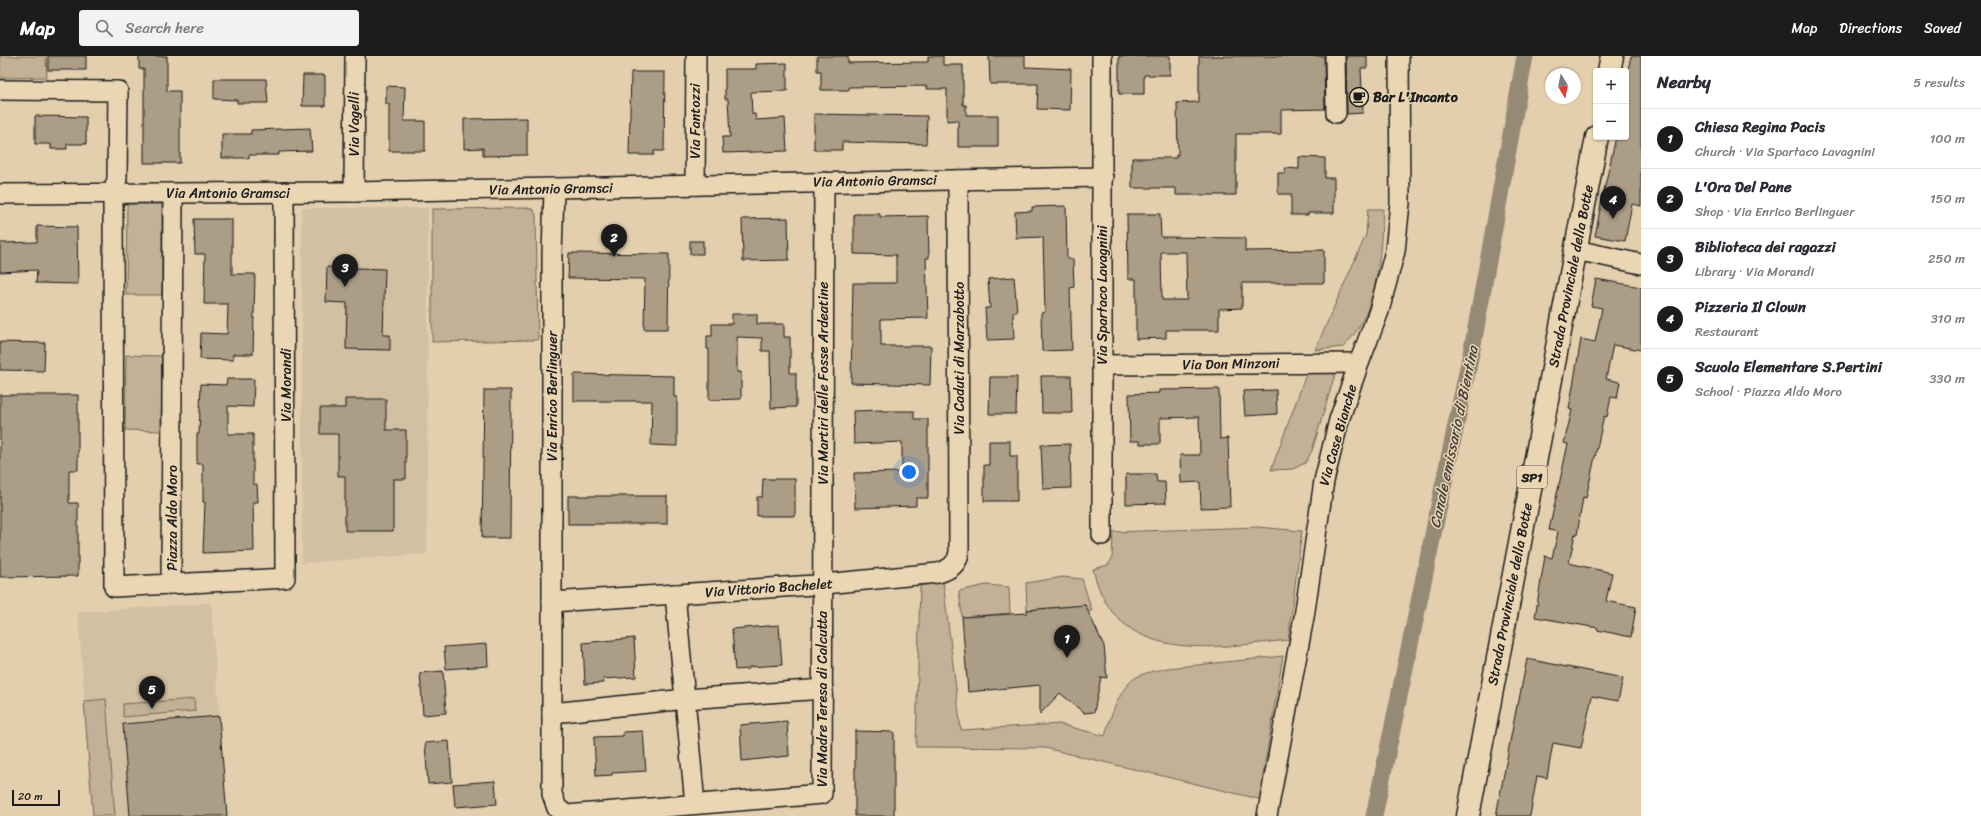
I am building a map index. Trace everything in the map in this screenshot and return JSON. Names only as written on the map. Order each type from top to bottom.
[{"type":"main road","points":[[1610,68],[1612,56]]},
{"type":"main road","name":"Strada Provinciale della Botte","points":[[1468,816],[1596,140]]},
{"type":"street","name":"Via Vagelli","points":[[354,192],[355,56]]},
{"type":"street","name":"Via Fantozzi","points":[[695,185],[696,56]]},
{"type":"street","name":"Via Spartaco Lavagnini","points":[[1102,56],[1102,535]]},
{"type":"street","points":[[1335,56],[1336,113]]},
{"type":"street","name":"Via Case Bianche","points":[[1267,816],[1304,617],[1320,502],[1339,420],[1379,311],[1391,270],[1398,233],[1400,203],[1399,56]]},
{"type":"street","points":[[0,90],[118,91],[118,179],[113,193]]},
{"type":"street","name":"Via Antonio Gramsci","points":[[0,194],[554,189],[1103,177]]},
{"type":"street","name":"Via Caduti di Marzabotto","points":[[958,180],[959,537]]},
{"type":"street","name":"Via Martiri delle Fosse Ardeatine","points":[[823,584],[824,182]]},
{"type":"street","name":"Via Enrico Berlinguer","points":[[552,602],[552,255],[554,189]]},
{"type":"street","name":"Via Morandi","points":[[171,584],[286,578],[284,192]]},
{"type":"street","name":"Piazza Aldo Moro","points":[[113,193],[114,587],[171,584],[173,193]]},
{"type":"street","points":[[1576,250],[1641,264]]},
{"type":"street","name":"Via Don Minzoni","points":[[1102,365],[1359,363]]},
{"type":"street","name":"Via Vittorio Bachelet","points":[[552,602],[823,584],[944,571],[951,567],[958,556],[959,537]]},
{"type":"street","name":"Via Madre Teresa di Calcutta","points":[[552,602],[552,794],[555,805],[561,812],[567,815],[822,794],[823,584]]},
{"type":"street","points":[[675,594],[695,804]]},
{"type":"street","points":[[552,713],[686,699],[823,689]]},
{"type":"shaded area","points":[[0,56],[46,56],[47,77],[0,78]]},
{"type":"shaded area","points":[[127,204],[162,204],[162,295],[126,295]]},
{"type":"shaded area","points":[[302,208],[428,208],[427,554],[302,563]]},
{"type":"shaded area","points":[[528,208],[534,210],[536,216],[538,340],[432,342],[432,209]]},
{"type":"shaded area","points":[[1368,209],[1383,209],[1379,264],[1371,301],[1364,318],[1355,333],[1343,347],[1315,350],[1366,235]]},
{"type":"shaded area","points":[[126,355],[162,356],[161,431],[125,430]]},
{"type":"shaded area","points":[[1336,371],[1312,451],[1305,463],[1293,469],[1271,470],[1307,372]]},
{"type":"shaded area","points":[[1257,527],[1302,531],[1288,640],[1229,646],[1199,647],[1170,644],[1144,636],[1122,622],[1105,600],[1093,569],[1108,565],[1112,559],[1113,532]]},
{"type":"shaded area","points":[[1063,577],[1082,579],[1092,611],[1088,611],[1085,605],[1027,610],[1026,583]]},
{"type":"shaded area","points":[[943,581],[961,730],[1059,724],[1105,736],[1112,713],[1120,696],[1129,683],[1139,676],[1168,668],[1283,656],[1259,799],[1045,748],[916,747],[920,585]]},
{"type":"shaded area","points":[[986,585],[1009,587],[1010,613],[962,617],[959,591]]},
{"type":"shaded area","points":[[211,603],[227,816],[93,816],[78,612]]},
{"type":"shaded area","points":[[106,699],[115,816],[93,816],[84,701]]},
{"type":"shaded area","points":[[194,699],[195,711],[123,717],[123,704]]},
{"type":"building","points":[[48,56],[86,56],[86,70],[48,70]]},
{"type":"building","points":[[139,56],[167,56],[167,91],[180,91],[180,163],[144,163],[144,69],[139,69]]},
{"type":"building","points":[[817,56],[848,56],[848,63],[928,62],[928,56],[943,56],[943,65],[963,65],[963,105],[966,105],[966,115],[998,115],[998,147],[958,147],[958,120],[947,121],[947,89],[927,89],[928,86],[849,87],[849,90],[821,90],[821,71],[817,71]]},
{"type":"building","points":[[989,56],[1025,56],[1025,67],[1071,69],[1070,110],[1037,109],[1038,84],[990,84]]},
{"type":"building","points":[[1119,56],[1170,56],[1170,75],[1144,75],[1144,94],[1119,94]]},
{"type":"building","points":[[1199,56],[1324,56],[1325,109],[1281,110],[1281,134],[1236,134],[1236,195],[1176,195],[1176,188],[1132,188],[1132,158],[1176,158],[1176,155],[1178,155],[1177,103],[1199,102]]},
{"type":"building","points":[[1346,56],[1367,56],[1367,68],[1361,68],[1363,113],[1347,114]]},
{"type":"building","points":[[1631,56],[1641,56],[1641,206],[1632,204],[1625,241],[1595,236],[1615,140],[1629,140],[1628,68]]},
{"type":"building","points":[[787,63],[787,91],[751,92],[752,114],[755,114],[756,120],[785,118],[787,151],[723,153],[722,137],[730,137],[728,99],[725,99],[725,69],[756,69],[756,64]]},
{"type":"building","points":[[631,72],[665,72],[664,151],[654,151],[654,155],[629,155]]},
{"type":"building","points":[[303,75],[325,75],[325,106],[302,106]]},
{"type":"building","points":[[214,79],[266,79],[268,103],[237,103],[237,100],[214,99]]},
{"type":"building","points":[[386,86],[405,87],[404,121],[425,121],[425,151],[389,151],[389,104],[386,104]]},
{"type":"building","points":[[814,114],[927,116],[926,144],[842,142],[842,150],[814,150]]},
{"type":"building","points":[[35,116],[86,117],[86,144],[67,144],[67,149],[51,149],[51,144],[35,144]]},
{"type":"building","points":[[527,118],[527,155],[483,156],[483,148],[464,149],[464,119]]},
{"type":"building","points":[[310,128],[312,151],[279,152],[279,155],[249,155],[249,158],[222,158],[222,134],[251,134],[251,130]]},
{"type":"building","points":[[1299,157],[1325,158],[1325,178],[1334,178],[1334,213],[1308,213],[1308,215],[1291,215],[1291,194],[1278,194],[1278,173],[1285,173],[1285,168],[1299,169]]},
{"type":"building","points":[[1066,206],[1067,259],[1073,259],[1074,287],[1070,288],[1072,350],[1042,351],[1041,313],[1045,312],[1043,237],[1016,238],[1015,212],[1032,211],[1032,207]]},
{"type":"building","points":[[854,214],[880,214],[880,217],[928,216],[929,258],[926,258],[928,318],[881,319],[881,346],[931,346],[930,385],[851,383],[853,283],[896,283],[896,255],[854,254]]},
{"type":"building","points":[[1127,214],[1160,214],[1161,237],[1245,238],[1245,251],[1324,250],[1324,283],[1242,283],[1242,308],[1219,309],[1219,330],[1166,330],[1166,338],[1136,339],[1136,279],[1128,279]],"holes":[[[1161,252],[1186,252],[1187,300],[1162,300]]]},
{"type":"building","points":[[788,218],[789,260],[743,261],[742,219]]},
{"type":"building","points":[[194,219],[232,219],[232,274],[255,274],[253,354],[233,354],[233,360],[200,359],[201,333],[227,334],[228,304],[204,304],[205,254],[195,254]]},
{"type":"building","points":[[37,226],[77,227],[78,284],[36,283],[37,270],[0,272],[0,243],[37,242]]},
{"type":"building","points":[[690,241],[703,241],[703,254],[690,254]]},
{"type":"building","points":[[569,253],[669,254],[668,329],[644,329],[645,279],[568,278]]},
{"type":"building","points":[[327,267],[385,269],[383,335],[390,335],[390,350],[346,349],[347,303],[326,302]]},
{"type":"building","points":[[1014,277],[1017,312],[1013,312],[1014,339],[987,340],[985,308],[990,308],[988,279]]},
{"type":"building","points":[[1596,279],[1641,287],[1641,350],[1613,345],[1606,379],[1620,382],[1617,398],[1611,397],[1607,417],[1604,416],[1586,498],[1583,497],[1577,535],[1575,534],[1569,563],[1612,573],[1606,601],[1636,607],[1631,637],[1597,630],[1598,628],[1535,617],[1545,556],[1552,558],[1558,532],[1549,530],[1568,444],[1564,443],[1572,410],[1569,409],[1581,339],[1595,342],[1602,308],[1591,306]]},
{"type":"building","points":[[732,314],[757,314],[757,324],[784,324],[784,337],[790,337],[790,373],[796,373],[796,407],[771,408],[770,351],[762,351],[762,338],[737,337],[737,372],[741,372],[741,399],[709,400],[709,349],[707,349],[707,336],[712,336],[712,324],[732,324]]},
{"type":"building","points":[[0,342],[45,343],[44,371],[0,370]]},
{"type":"building","points":[[574,374],[674,376],[674,397],[677,397],[677,446],[651,445],[652,401],[574,401]]},
{"type":"building","points":[[1041,376],[1071,376],[1072,413],[1042,413]]},
{"type":"building","points":[[990,377],[1017,377],[1016,414],[989,414]]},
{"type":"building","points":[[227,379],[254,379],[253,407],[228,406],[228,434],[253,434],[253,484],[257,484],[258,502],[253,502],[254,551],[203,553],[205,502],[203,502],[203,464],[197,464],[197,434],[199,434],[201,384],[226,385]]},
{"type":"building","points":[[1219,389],[1220,439],[1228,438],[1230,507],[1201,508],[1200,482],[1181,483],[1180,455],[1200,455],[1199,417],[1160,418],[1160,444],[1140,444],[1140,441],[1130,441],[1129,394],[1159,393],[1159,390]]},
{"type":"building","points":[[484,390],[511,390],[510,538],[482,538]]},
{"type":"building","points":[[1276,390],[1277,414],[1245,416],[1243,391]]},
{"type":"building","points":[[0,395],[78,395],[78,470],[69,470],[69,503],[78,503],[78,576],[0,577]]},
{"type":"building","points":[[345,399],[386,399],[386,430],[406,430],[406,479],[393,479],[393,531],[345,531],[345,476],[338,476],[338,434],[320,434],[320,408],[345,408]]},
{"type":"building","points":[[853,411],[914,411],[914,419],[928,419],[928,498],[916,498],[916,506],[855,508],[854,473],[902,472],[902,442],[854,444]]},
{"type":"building","points":[[989,441],[1010,441],[1010,456],[1017,456],[1017,501],[984,501],[984,465],[989,465]]},
{"type":"building","points":[[1070,444],[1071,488],[1043,489],[1041,445]]},
{"type":"building","points":[[1126,474],[1156,474],[1157,482],[1165,482],[1166,503],[1126,504]]},
{"type":"building","points":[[763,479],[795,479],[795,516],[757,516],[757,497],[762,497]]},
{"type":"building","points":[[568,496],[667,496],[667,524],[568,524]]},
{"type":"building","points":[[1085,605],[1104,646],[1107,678],[1101,677],[1094,712],[1084,713],[1060,693],[1040,714],[1040,685],[968,692],[962,617],[1027,613],[1027,610]]},
{"type":"building","points":[[779,625],[782,665],[749,667],[749,669],[735,670],[732,629]]},
{"type":"building","points":[[634,638],[636,677],[603,679],[604,683],[585,684],[583,643]]},
{"type":"building","points":[[487,644],[488,666],[446,669],[444,647]]},
{"type":"building","points":[[1527,659],[1623,678],[1618,701],[1592,696],[1581,748],[1553,743],[1547,778],[1537,776],[1530,816],[1496,816],[1517,705]]},
{"type":"building","points":[[443,671],[446,713],[423,715],[420,673]]},
{"type":"building","points":[[219,716],[227,816],[130,816],[123,724]]},
{"type":"building","points":[[787,721],[789,756],[742,761],[740,725]]},
{"type":"building","points":[[643,731],[646,771],[612,773],[612,775],[596,776],[594,737],[623,736],[623,732]]},
{"type":"building","points":[[855,731],[894,732],[894,816],[855,816]]},
{"type":"building","points":[[449,741],[452,782],[428,784],[425,743]]},
{"type":"building","points":[[495,781],[497,804],[455,807],[453,784]]},
{"type":"waterway","name":"Canale emissario di Bientina","points":[[1374,816],[1474,339],[1525,56]]},
{"type":"place","name":"Bar L'Incanto","points":[[1359,97]]},
{"type":"place","name":"Pizzeria Il Clown","points":[[1613,219]]},
{"type":"place","name":"L'Ora Del Pane","points":[[614,257]]},
{"type":"place","name":"Biblioteca dei ragazzi","points":[[345,287]]},
{"type":"place","name":"Chiesa Regina Pacis","points":[[1067,658]]},
{"type":"place","name":"Scuola Elementare S.Pertini","points":[[152,709]]}]
